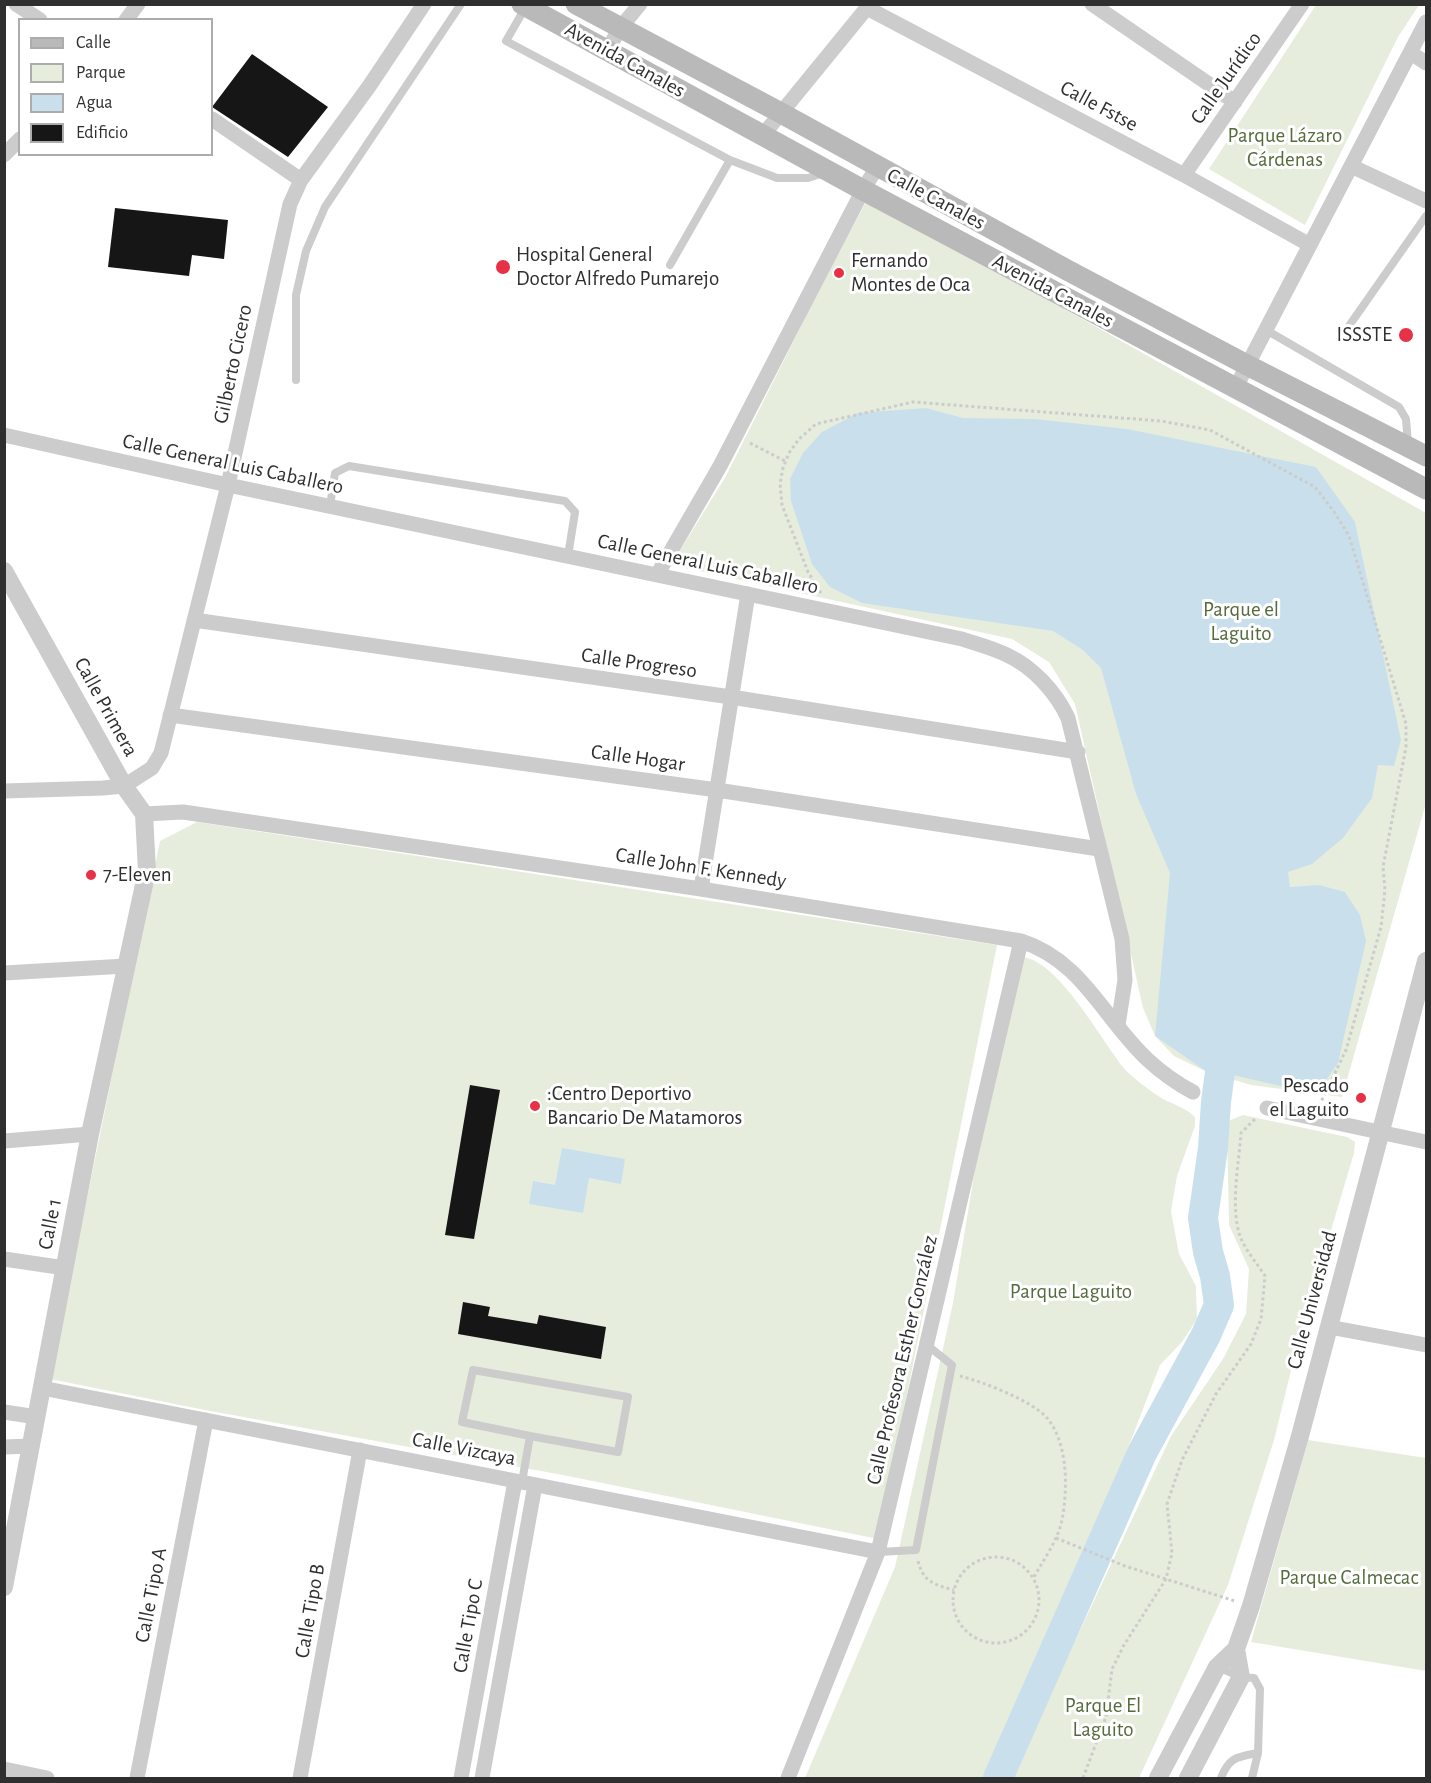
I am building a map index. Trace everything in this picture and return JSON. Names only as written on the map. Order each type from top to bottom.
[{"type":"main road","name":"Calle Canales","points":[[576,4],[1247,365],[1426,456]]},
{"type":"main road","name":"Avenida Canales","points":[[525,5],[863,190],[1426,489]]},
{"type":"street","points":[[16,4],[37,18]]},
{"type":"street","points":[[128,18],[138,4]]},
{"type":"street","name":"Gilberto Cicero","points":[[124,786],[152,768],[161,753],[228,485],[290,204],[301,180],[370,85],[424,4]]},
{"type":"street","points":[[607,50],[621,27],[640,4]]},
{"type":"street","points":[[1092,4],[1235,102]]},
{"type":"street","name":"Calle Jurídico","points":[[1184,175],[1302,4]]},
{"type":"street","points":[[763,135],[868,6]]},
{"type":"street","name":"Calle Fstse","points":[[868,6],[1310,245]]},
{"type":"street","points":[[1236,387],[1426,22]]},
{"type":"street","points":[[1411,53],[1426,63]]},
{"type":"street","points":[[213,121],[301,180]]},
{"type":"street","points":[[4,155],[18,141]]},
{"type":"street","points":[[1352,166],[1426,201]]},
{"type":"street","points":[[657,575],[736,435],[863,190],[878,167]]},
{"type":"street","name":"Calle General Luis Caballero","points":[[4,435],[228,485],[962,639],[1007,655],[1028,668],[1056,697],[1068,718],[1122,939],[1125,980],[1118,1025]]},
{"type":"street","name":"Calle Primera","points":[[4,571],[124,786],[144,814]]},
{"type":"street","points":[[701,889],[748,594]]},
{"type":"street","name":"Calle Progreso","points":[[194,620],[731,697],[1078,752]]},
{"type":"street","name":"Calle Hogar","points":[[170,715],[717,790],[1099,849]]},
{"type":"street","points":[[4,791],[124,786]]},
{"type":"street","name":"Calle John F. Kennedy","points":[[144,814],[183,812],[701,889],[1021,940],[1038,946],[1066,964],[1146,1059],[1174,1082],[1193,1092]]},
{"type":"street","name":"Calle 1","points":[[4,1587],[90,1134],[147,871],[144,814]]},
{"type":"street","name":"Calle Profesora Esther González","points":[[788,1779],[879,1552],[1021,940]]},
{"type":"street","name":"Calle Universidad","points":[[1158,1779],[1217,1667],[1236,1649],[1251,1606],[1300,1436],[1426,961]]},
{"type":"street","points":[[4,973],[126,966]]},
{"type":"street","points":[[1268,1108],[1426,1142]]},
{"type":"street","points":[[4,1141],[90,1134]]},
{"type":"street","points":[[4,1259],[65,1268]]},
{"type":"street","points":[[1329,1327],[1426,1344]]},
{"type":"street","name":"Calle Vizcaya","points":[[42,1388],[879,1552]]},
{"type":"street","points":[[4,1412],[37,1417]]},
{"type":"street","name":"Calle Tipo A","points":[[137,1779],[206,1420]]},
{"type":"street","points":[[4,1447],[31,1446]]},
{"type":"street","name":"Calle Tipo B","points":[[300,1779],[360,1450]]},
{"type":"street","name":"Calle Tipo C","points":[[461,1779],[524,1482]]},
{"type":"street","name":"Calle Tipo C","points":[[482,1779],[524,1482]]},
{"type":"street","name":"Calle Universidad","points":[[1236,1649],[1240,1677]]},
{"type":"street","points":[[1188,1779],[1234,1693],[1240,1677]]},
{"type":"street","points":[[4,1769],[47,1779]]},
{"type":"lane","points":[[296,380],[296,295],[306,251],[324,207],[461,4]]},
{"type":"lane","points":[[525,5],[506,41],[730,160],[777,178],[808,178],[831,171]]},
{"type":"lane","points":[[670,265],[730,160]]},
{"type":"lane","points":[[1344,333],[1426,216]]},
{"type":"lane","points":[[1266,330],[1399,407],[1406,419],[1408,446]]},
{"type":"lane","points":[[330,506],[335,473],[349,466],[565,501],[575,512],[568,556]]},
{"type":"lane","points":[[879,1552],[916,1550],[952,1365],[927,1345]]},
{"type":"lane","points":[[473,1370],[628,1397],[618,1452],[530,1436],[462,1422],[473,1370]]},
{"type":"lane","points":[[524,1482],[530,1436]]},
{"type":"lane","points":[[1217,1667],[1240,1677],[1254,1678],[1260,1689],[1258,1753],[1252,1779]]},
{"type":"lane","points":[[1221,1779],[1234,1757],[1258,1753]]},
{"type":"path","points":[[831,612],[808,572],[782,505],[780,484],[786,461],[799,439],[816,424],[913,402],[1161,421],[1210,430],[1315,487],[1349,536],[1406,724],[1406,747],[1383,867],[1385,890],[1381,927],[1346,1050],[1320,1105],[1310,1102]]},
{"type":"path","points":[[736,435],[786,461]]},
{"type":"path","points":[[1083,1779],[1106,1717],[1112,1669],[1167,1579],[1172,1553],[1167,1504],[1182,1460],[1216,1394],[1251,1344],[1261,1319],[1265,1276],[1240,1237],[1236,1219],[1236,1203],[1241,1133],[1268,1108]]},
{"type":"path","points":[[951,1374],[981,1381],[1014,1396],[1045,1416],[1058,1434],[1065,1467],[1062,1520],[1056,1538],[1034,1577]]},
{"type":"path","points":[[1056,1538],[1125,1566],[1251,1606]]},
{"type":"path","points":[[916,1550],[921,1573],[934,1585],[954,1590]]},
{"type":"path","points":[[989,1557],[1006,1558],[1022,1565],[1034,1577],[1039,1593],[1039,1610],[1032,1626],[1019,1637],[1003,1643],[986,1643],[970,1636],[959,1623],[953,1607],[954,1590],[961,1575],[973,1563],[989,1557]]},
{"type":"green space","name":"Parque Lázaro Cárdenas","points":[[1316,5],[1419,5],[1398,37],[1305,225],[1209,169]]},
{"type":"green space","name":"Parque el Laguito","points":[[868,198],[1426,513],[1426,803],[1342,1097],[1251,1085],[1207,1072],[1174,1056],[1155,1036],[1143,1008],[1075,704],[1049,662],[1012,639],[671,565],[726,476],[830,268]]},
{"type":"green space","name":":Centro Deportivo Bancario De Matamoros","points":[[197,822],[997,945],[878,1539],[563,1475],[205,1410],[50,1379],[160,841]]},
{"type":"green space","name":"Parque Laguito","points":[[1021,957],[1035,961],[1064,985],[1131,1075],[1163,1099],[1195,1117],[1195,1126],[1177,1176],[1171,1211],[1179,1254],[1196,1286],[1197,1319],[1182,1342],[1160,1365],[1073,1590],[1035,1662],[986,1778],[805,1778],[895,1567],[953,1303],[975,1169]]},
{"type":"green space","name":"Parque El Laguito","points":[[1243,1115],[1347,1137],[1355,1142],[1354,1153],[1299,1338],[1274,1440],[1228,1585],[1139,1778],[1011,1778],[1171,1436],[1223,1359],[1246,1314],[1249,1269],[1229,1225],[1227,1132],[1228,1121]]},
{"type":"green space","name":"Parque Calmecac","points":[[1308,1440],[1426,1458],[1426,1671],[1251,1642]]},
{"type":"water","name":"Parque el Laguito","points":[[926,408],[963,418],[1035,419],[1127,429],[1316,467],[1355,522],[1401,740],[1394,766],[1378,765],[1372,798],[1343,838],[1312,864],[1288,872],[1290,887],[1319,885],[1345,892],[1360,915],[1366,941],[1338,1063],[1322,1086],[1298,1090],[1220,1072],[1207,1072],[1155,1036],[1170,873],[1136,794],[1101,668],[1083,650],[1053,631],[862,603],[830,587],[812,564],[791,501],[790,479],[803,453],[822,432],[858,413]]},
{"type":"water","points":[[562,1148],[625,1159],[621,1184],[589,1178],[583,1213],[529,1204],[533,1181],[555,1185]]},
{"type":"building","points":[[252,54],[328,107],[288,157],[213,106]]},
{"type":"building","points":[[115,208],[228,220],[224,259],[192,255],[189,276],[108,267]]},
{"type":"building","points":[[470,1085],[500,1090],[474,1239],[445,1235]]},
{"type":"building","points":[[463,1302],[490,1307],[488,1316],[537,1324],[539,1315],[606,1327],[601,1359],[458,1334]]},
{"type":"waterway","points":[[998,1778],[1142,1453],[1206,1335],[1219,1305],[1203,1218],[1213,1148],[1220,1072]]},
{"type":"place","name":"Hospital General Doctor Alfredo Pumarejo","points":[[503,267]]},
{"type":"place","name":"Fernando Montes de Oca","points":[[839,273]]},
{"type":"place","name":"ISSSTE","points":[[1406,335]]},
{"type":"place","name":"7-Eleven","points":[[91,875]]},
{"type":"place","name":"Pescado el Laguito","points":[[1361,1098]]},
{"type":"place","name":":Centro Deportivo Bancario De Matamoros","points":[[535,1106]]}]
